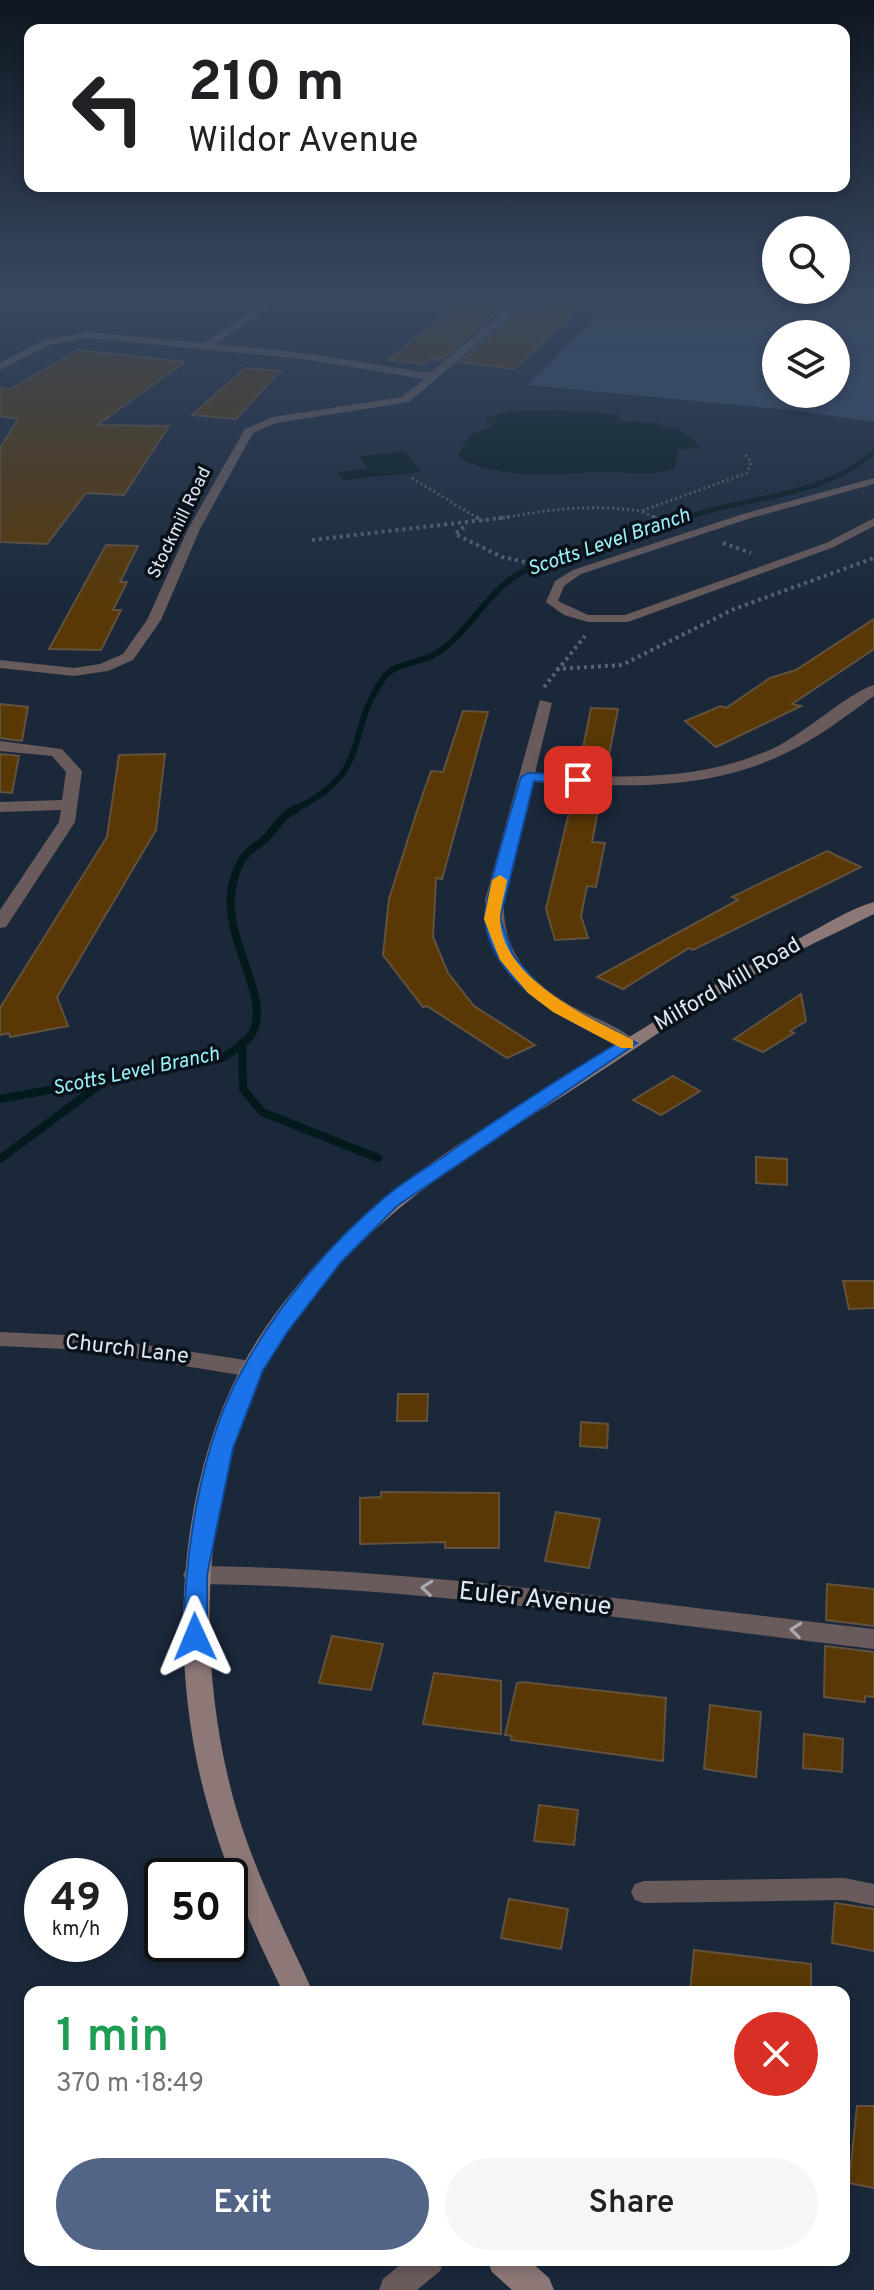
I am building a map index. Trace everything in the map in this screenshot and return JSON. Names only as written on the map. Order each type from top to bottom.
[{"type":"main road","name":"Milford Mill Road","points":[[295,1986],[245,1882],[223,1816],[207,1749],[197,1681],[196,1575],[222,1448],[252,1369],[313,1282],[391,1202],[507,1120],[729,981],[874,907]]},
{"type":"main road","points":[[511,2266],[537,2290]]},
{"type":"street","name":"Stockmill Road","points":[[0,664],[74,672],[118,663],[135,651],[154,620],[194,529],[249,431],[273,420],[400,402],[406,398]]},
{"type":"street","points":[[528,777],[628,782],[718,773],[780,751],[874,689]]},
{"type":"street","points":[[545,703],[494,900],[492,919],[496,938],[505,957],[533,989],[559,1008],[628,1043]]},
{"type":"street","points":[[0,746],[45,749],[65,758],[74,771],[67,822],[56,844],[0,923]]},
{"type":"street","points":[[0,807],[71,805]]},
{"type":"street","name":"Church Lane","points":[[0,1339],[101,1344],[252,1369]]},
{"type":"street","name":"Euler Avenue","points":[[196,1575],[350,1580],[874,1639]]},
{"type":"lane","points":[[874,481],[747,516],[562,580],[552,591],[552,602],[560,610],[599,620],[628,618],[830,545],[874,521]]},
{"type":"lane","points":[[644,1892],[844,1889],[874,1895]]},
{"type":"lane","points":[[394,2290],[422,2266]]},
{"type":"path","points":[[641,511],[747,473],[751,462],[744,453]]},
{"type":"path","points":[[412,478],[484,521]]},
{"type":"path","points":[[312,540],[475,523],[582,505],[641,511],[659,520]]},
{"type":"path","points":[[475,523],[455,534],[515,560],[546,567]]},
{"type":"path","points":[[556,669],[596,668],[629,662],[734,609],[874,558]]},
{"type":"path","points":[[545,703],[540,693],[556,669],[599,620]]},
{"type":"shaded area","points":[[663,398],[762,398],[762,407]]},
{"type":"shaded area","points":[[850,398],[874,398],[874,422],[769,408],[850,408]]},
{"type":"shaded area","points":[[560,410],[620,415],[618,421],[677,427],[702,448],[678,449],[674,469],[648,473],[511,473],[474,465],[458,457],[468,436],[489,428],[491,424],[486,418],[509,411]]},
{"type":"shaded area","points":[[405,452],[421,472],[344,480],[338,472],[368,469],[360,456]]},
{"type":"building","points":[[0,398],[135,398],[97,425],[169,426],[124,495],[86,493],[47,544],[0,542],[0,448],[18,419],[0,416]]},
{"type":"building","points":[[211,398],[255,398],[236,419],[192,415]]},
{"type":"building","points":[[106,545],[138,546],[120,582],[127,582],[113,610],[121,610],[101,650],[49,649]]},
{"type":"building","points":[[874,619],[874,649],[792,704],[801,706],[716,747],[685,721],[721,706],[726,708],[770,678],[796,670]]},
{"type":"building","points":[[0,704],[28,707],[22,741],[0,738]]},
{"type":"building","points":[[591,708],[618,709],[609,755],[582,753]]},
{"type":"building","points":[[463,711],[488,712],[442,879],[436,878],[433,937],[448,973],[474,1006],[535,1045],[507,1058],[427,1006],[423,1007],[383,955],[389,899],[417,811],[431,771],[443,772]]},
{"type":"building","points":[[0,754],[19,756],[12,793],[0,792]]},
{"type":"building","points":[[165,754],[156,830],[57,997],[68,1026],[10,1037],[9,1033],[0,1035],[0,1008],[107,837],[119,755]]},
{"type":"building","points":[[571,804],[599,806],[592,842],[605,843],[596,887],[587,886],[581,916],[588,938],[555,940],[546,909]]},
{"type":"building","points":[[827,851],[861,867],[693,950],[689,948],[623,989],[597,977],[738,900],[732,897]]},
{"type":"building","points":[[801,994],[806,1021],[790,1031],[794,1033],[763,1052],[734,1039]]},
{"type":"building","points":[[673,1076],[700,1091],[661,1115],[633,1100]]},
{"type":"building","points":[[756,1157],[787,1159],[787,1185],[756,1183]]},
{"type":"building","points":[[843,1281],[874,1281],[874,1308],[849,1309]]},
{"type":"building","points":[[398,1394],[428,1394],[427,1421],[397,1421]]},
{"type":"building","points":[[581,1422],[608,1424],[607,1448],[580,1446]]},
{"type":"building","points":[[381,1492],[499,1493],[499,1548],[445,1548],[445,1542],[360,1544],[360,1498],[381,1497]]},
{"type":"building","points":[[556,1512],[600,1519],[589,1568],[545,1561]]},
{"type":"building","points":[[827,1584],[874,1589],[874,1626],[826,1620]]},
{"type":"building","points":[[332,1636],[383,1644],[371,1690],[319,1683]]},
{"type":"building","points":[[825,1646],[874,1652],[874,1697],[865,1696],[865,1702],[824,1697]]},
{"type":"building","points":[[434,1673],[501,1681],[501,1734],[423,1724]]},
{"type":"building","points":[[517,1683],[666,1698],[663,1761],[511,1740],[512,1736],[505,1735]]},
{"type":"building","points":[[710,1705],[761,1712],[756,1777],[704,1769]]},
{"type":"building","points":[[804,1734],[843,1739],[842,1772],[803,1768]]},
{"type":"building","points":[[539,1805],[578,1810],[574,1845],[534,1841]]},
{"type":"building","points":[[509,1899],[568,1909],[561,1949],[501,1938]]},
{"type":"building","points":[[835,1903],[874,1909],[874,1951],[832,1943]]},
{"type":"building","points":[[694,1950],[811,1964],[811,1986],[691,1986]]},
{"type":"building","points":[[857,2106],[874,2106],[874,2188],[850,2183]]},
{"type":"waterway","name":"Scotts Level Branch","points":[[682,519],[807,488],[853,467],[874,452]]},
{"type":"waterway","name":"Scotts Level Branch","points":[[291,811],[336,782],[347,767],[364,716],[385,676],[395,668],[429,657],[446,646],[503,585],[553,557],[687,517]]},
{"type":"waterway","name":"Scotts Level Branch","points":[[242,1044],[251,1035],[257,1018],[250,978],[235,932],[231,907],[233,883],[245,855],[296,809]]},
{"type":"waterway","name":"Scotts Level Branch","points":[[0,1099],[222,1058],[242,1044]]},
{"type":"waterway","points":[[242,1044],[243,1089],[262,1112],[378,1158]]},
{"type":"waterway","points":[[0,1159],[106,1080]]},
{"type":"slow traffic","points":[[500,880],[492,919],[505,957],[533,989],[559,1008],[627,1044]]},
{"type":"route","points":[[195,1637],[196,1575],[204,1519],[222,1448],[252,1369],[313,1282],[358,1232],[430,1172],[628,1043],[559,1008],[533,989],[505,957],[492,919],[494,900],[528,777],[578,780]]}]
